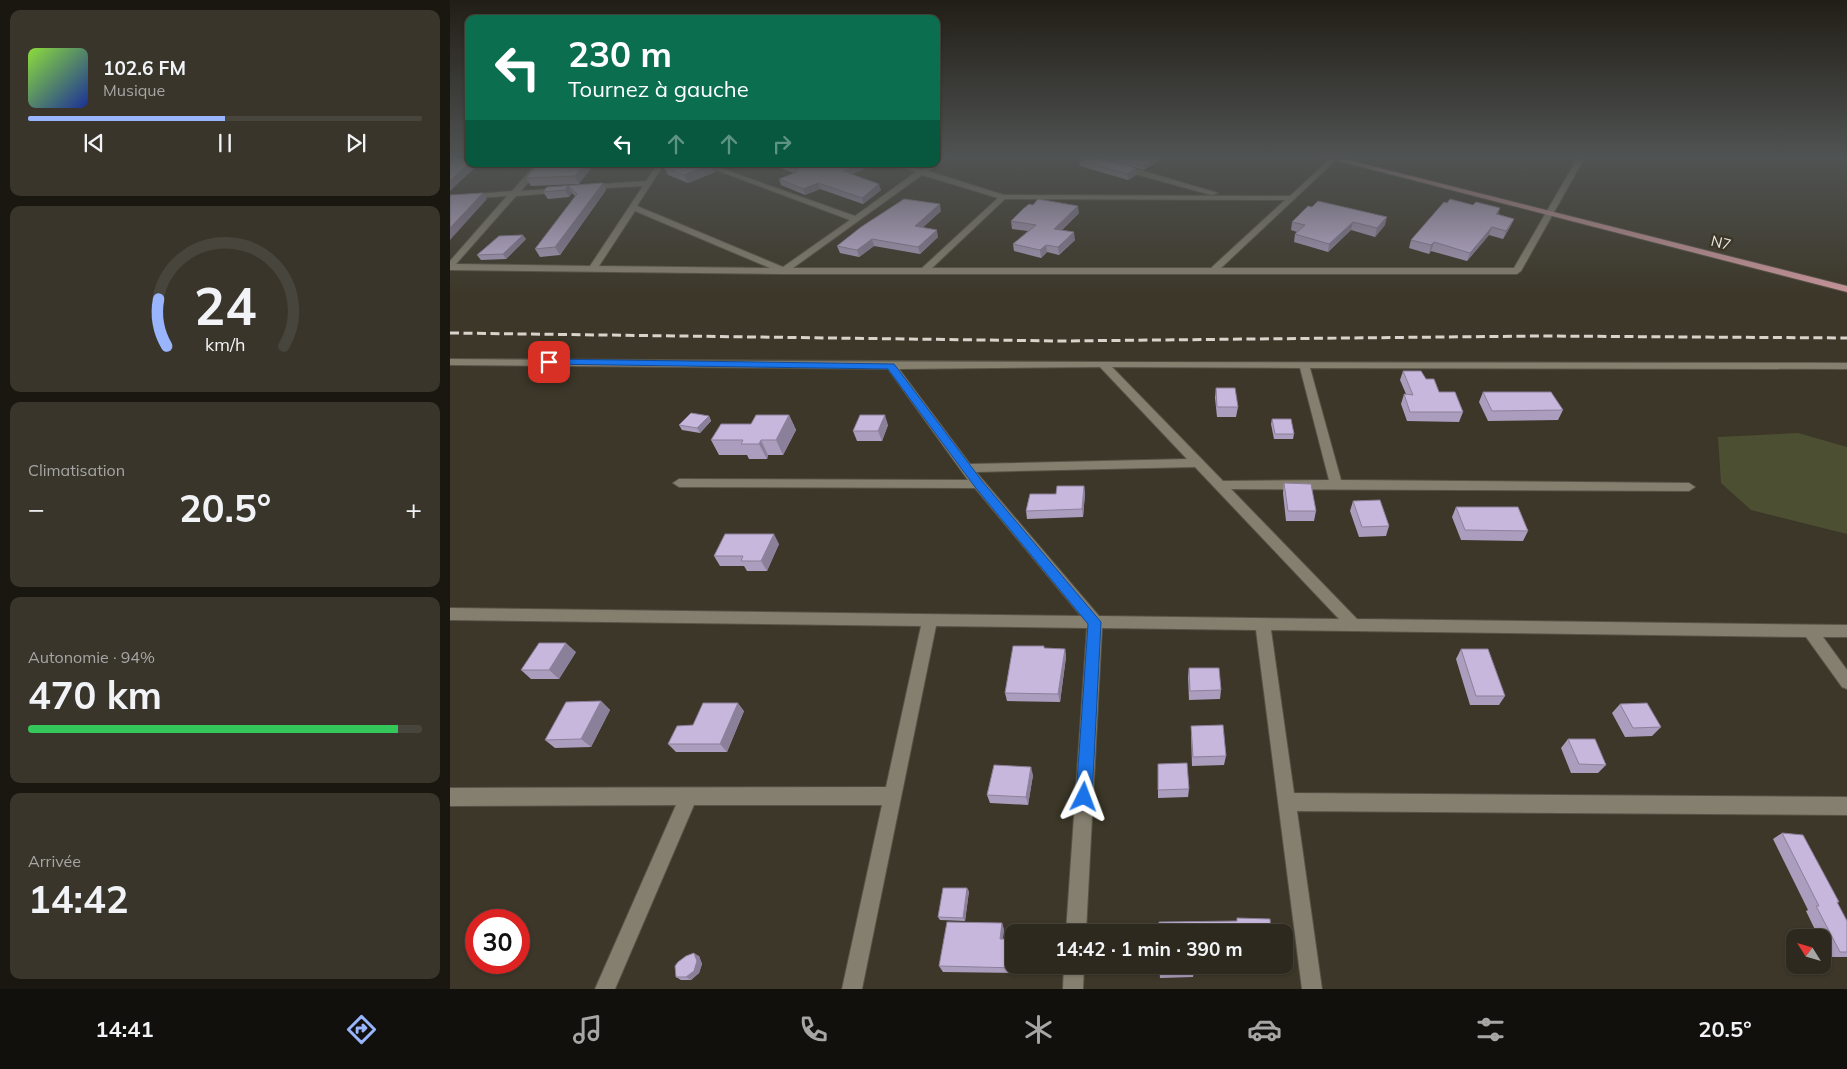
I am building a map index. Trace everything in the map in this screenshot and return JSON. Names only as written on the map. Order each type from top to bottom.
[{"type":"main road","name":"N7","points":[[1508,203],[1847,289]]},
{"type":"street","points":[[450,266],[505,203]]},
{"type":"street","points":[[593,269],[635,203]]},
{"type":"street","points":[[811,203],[855,219]]},
{"type":"street","points":[[784,271],[877,203]]},
{"type":"street","points":[[924,271],[996,203]]},
{"type":"street","points":[[1213,271],[1285,203]]},
{"type":"street","points":[[450,266],[784,271],[1517,271],[1556,203]]},
{"type":"street","points":[[632,207],[784,271]]},
{"type":"street","points":[[450,362],[891,366],[1304,364],[1844,367]]},
{"type":"street","points":[[1102,364],[1355,626]]},
{"type":"street","points":[[1304,364],[1336,484]]},
{"type":"street","points":[[891,366],[978,484],[1094,622],[1076,924]]},
{"type":"street","points":[[968,468],[1197,463]]},
{"type":"street","points":[[679,483],[978,484]]},
{"type":"street","points":[[1219,485],[1688,487]]},
{"type":"street","points":[[450,614],[1847,631]]},
{"type":"street","points":[[852,989],[930,620]]},
{"type":"street","points":[[1263,624],[1312,989]]},
{"type":"street","points":[[1810,631],[1847,682]]},
{"type":"street","points":[[605,989],[689,796]]},
{"type":"street","points":[[450,798],[893,796]]},
{"type":"street","points":[[1287,802],[1847,806]]},
{"type":"street","points":[[1072,989],[1073,974]]},
{"type":"green space","points":[[1798,433],[1847,447],[1847,534],[1751,510],[1721,483],[1718,437]]},
{"type":"building","points":[[450,203],[473,203],[450,228]]},
{"type":"building","points":[[570,203],[588,203],[555,247],[535,249]]},
{"type":"building","points":[[898,203],[940,204],[915,226],[937,230],[918,247],[872,239],[857,250],[837,246],[861,227]]},
{"type":"building","points":[[1035,203],[1062,203],[1078,206],[1054,229],[1074,232],[1058,247],[1046,245],[1040,250],[1013,244],[1036,225],[1011,221],[1029,204],[1033,205]]},
{"type":"building","points":[[1316,203],[1327,203],[1387,217],[1377,228],[1353,222],[1329,244],[1295,234],[1305,225],[1292,222],[1308,206],[1312,207]]},
{"type":"building","points":[[1443,203],[1473,205],[1481,203],[1500,208],[1496,214],[1514,219],[1506,231],[1492,227],[1470,253],[1434,242],[1431,245],[1411,240]]},
{"type":"building","points":[[523,235],[503,254],[477,255],[499,236]]},
{"type":"building","points":[[1403,371],[1421,371],[1426,379],[1434,379],[1439,392],[1455,392],[1463,412],[1410,412],[1404,394],[1413,395]]},
{"type":"building","points":[[1216,388],[1235,388],[1238,407],[1217,407]]},
{"type":"building","points":[[1483,392],[1551,392],[1563,410],[1492,411]]},
{"type":"building","points":[[691,413],[709,416],[697,428],[679,425]]},
{"type":"building","points":[[756,415],[789,415],[776,440],[761,440],[759,444],[741,444],[743,440],[711,440],[721,424],[751,424]]},
{"type":"building","points":[[860,415],[885,415],[878,431],[853,431]]},
{"type":"building","points":[[1272,419],[1291,419],[1294,434],[1275,434]]},
{"type":"building","points":[[1284,483],[1311,484],[1316,511],[1288,511]]},
{"type":"building","points":[[1057,486],[1084,486],[1082,509],[1026,511],[1030,494],[1056,494]]},
{"type":"building","points":[[1380,500],[1389,526],[1362,527],[1353,501]]},
{"type":"building","points":[[1456,507],[1518,507],[1528,531],[1465,530]]},
{"type":"building","points":[[725,534],[774,534],[761,561],[741,561],[743,556],[714,556]]},
{"type":"building","points":[[539,643],[566,643],[549,670],[521,670]]},
{"type":"building","points":[[1013,646],[1044,646],[1044,648],[1065,649],[1058,694],[1005,693]]},
{"type":"building","points":[[1461,649],[1488,649],[1505,696],[1476,696]]},
{"type":"building","points":[[1189,668],[1219,668],[1221,690],[1190,691]]},
{"type":"building","points":[[601,701],[581,739],[545,740],[566,702]]},
{"type":"building","points":[[703,703],[738,703],[720,744],[668,744],[677,726],[693,725]]},
{"type":"building","points":[[1647,703],[1661,727],[1633,728],[1620,704]]},
{"type":"building","points":[[1223,725],[1226,756],[1193,757],[1191,726]]},
{"type":"building","points":[[1568,739],[1595,739],[1606,765],[1579,764]]},
{"type":"building","points":[[1187,763],[1189,789],[1158,790],[1158,764]]},
{"type":"building","points":[[994,765],[1031,767],[1026,797],[987,795]]},
{"type":"building","points":[[1782,833],[1803,835],[1839,902],[1837,902],[1847,921],[1847,952],[1840,952],[1831,935],[1831,929],[1828,929],[1816,906],[1819,906]]},
{"type":"building","points":[[943,888],[967,888],[963,918],[938,917]]},
{"type":"building","points":[[1237,918],[1270,919],[1270,924],[1159,924],[1159,922],[1237,921]]},
{"type":"building","points":[[947,922],[1002,923],[1000,939],[1005,939],[1005,968],[939,966]]},
{"type":"building","points":[[694,953],[697,961],[694,971],[686,977],[676,977],[675,966],[678,962]]},
{"type":"railway","points":[[450,333],[1061,341],[1540,336],[1847,338]]},
{"type":"route","points":[[549,362],[891,366],[978,484],[1094,622],[1084,797]]}]
